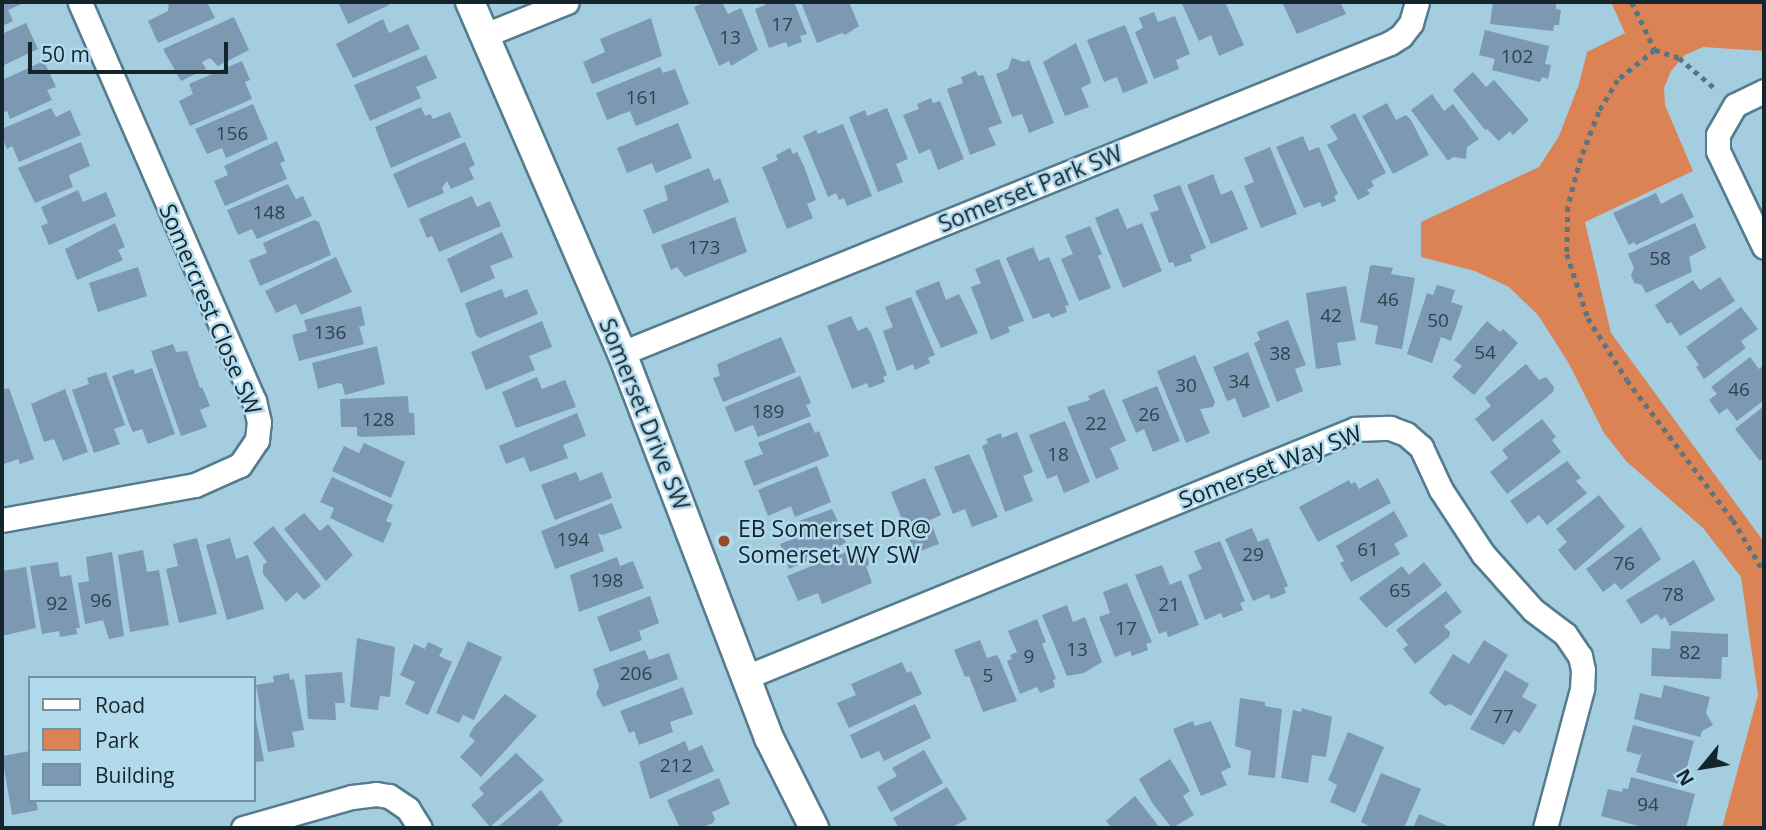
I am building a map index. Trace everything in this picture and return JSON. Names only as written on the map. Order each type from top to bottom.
[{"type":"street","name":"Somercrest Close SW","points":[[2,520],[195,485],[240,466],[257,440],[259,422],[254,401],[80,2]]},
{"type":"street","name":"Somerset Drive SW","points":[[470,2],[622,353],[769,738],[814,828]]},
{"type":"street","points":[[485,35],[567,2]]},
{"type":"street","name":"Somerset Park SW","points":[[622,353],[1390,43],[1401,36],[1412,23],[1417,2]]},
{"type":"street","points":[[1764,91],[1735,105],[1718,135],[1718,151],[1764,247]]},
{"type":"street","name":"Somerset Way SW","points":[[746,677],[1355,429],[1390,428],[1406,434],[1421,447],[1441,490],[1483,554],[1534,610],[1565,635],[1580,656],[1583,670],[1582,690],[1545,828]]},
{"type":"street","points":[[243,828],[352,797],[376,794],[389,796],[408,809],[420,828]]},
{"type":"path","points":[[1632,2],[1655,50],[1679,58],[1735,105]]},
{"type":"path","points":[[1655,50],[1618,79],[1599,112],[1581,158],[1568,207],[1567,254],[1588,318],[1628,380],[1733,520],[1764,572]]},
{"type":"green space","points":[[1611,2],[1764,2],[1764,51],[1703,47],[1685,55],[1671,71],[1664,88],[1665,105],[1693,171],[1585,222],[1611,333],[1764,542],[1764,828],[1722,828],[1758,695],[1741,577],[1703,528],[1627,462],[1604,433],[1568,362],[1538,315],[1509,287],[1475,271],[1421,257],[1421,222],[1539,167],[1559,136],[1579,84],[1587,52],[1625,33]]},
{"type":"building","points":[[2,2],[26,2],[8,10],[13,21],[2,26]]},
{"type":"building","points":[[169,2],[207,2],[215,18],[158,43],[148,21],[168,11]]},
{"type":"building","points":[[338,2],[388,2],[389,5],[348,24]]},
{"type":"building","points":[[706,2],[722,2],[728,14],[741,8],[758,50],[731,66],[729,61],[719,66],[694,7]]},
{"type":"building","points":[[764,2],[794,2],[807,34],[800,36],[802,42],[788,47],[786,42],[769,48],[755,9],[765,5]]},
{"type":"building","points":[[801,2],[849,2],[859,26],[845,35],[842,33],[817,43]]},
{"type":"building","points":[[1225,2],[1244,45],[1219,56],[1211,35],[1199,41],[1182,4]]},
{"type":"building","points":[[1282,2],[1340,2],[1346,14],[1297,34]]},
{"type":"building","points":[[1493,2],[1556,2],[1556,9],[1561,10],[1559,25],[1554,25],[1553,31],[1490,24]]},
{"type":"building","points":[[1154,12],[1158,22],[1175,16],[1190,54],[1176,60],[1179,69],[1154,79],[1135,32],[1143,28],[1139,18]]},
{"type":"building","points":[[234,17],[249,50],[218,66],[210,58],[202,62],[206,69],[181,81],[163,49]]},
{"type":"building","points":[[651,18],[662,56],[592,84],[583,62],[605,52],[600,39]]},
{"type":"building","points":[[383,19],[389,33],[408,24],[420,49],[353,78],[336,44]]},
{"type":"building","points":[[26,23],[38,49],[2,66],[2,34]]},
{"type":"building","points":[[1125,25],[1148,83],[1123,93],[1117,77],[1104,82],[1087,40]]},
{"type":"building","points":[[1485,30],[1549,46],[1545,64],[1551,65],[1548,79],[1542,77],[1540,82],[1492,70],[1495,59],[1479,55]]},
{"type":"building","points":[[1076,43],[1090,78],[1091,83],[1081,88],[1089,107],[1065,116],[1043,62]]},
{"type":"building","points":[[426,55],[437,78],[416,87],[421,98],[370,121],[354,85]]},
{"type":"building","points":[[1012,58],[1024,62],[1029,60],[1054,123],[1029,133],[1022,114],[1012,117],[996,74],[1008,69]]},
{"type":"building","points":[[44,61],[56,87],[47,90],[52,100],[10,119],[7,111],[2,113],[2,80]]},
{"type":"building","points":[[242,61],[250,80],[245,82],[252,99],[190,126],[179,101],[193,94],[189,84]]},
{"type":"building","points":[[660,67],[663,73],[675,69],[689,104],[636,126],[630,111],[607,120],[596,93]]},
{"type":"building","points":[[976,71],[978,76],[983,75],[1002,123],[988,128],[996,145],[970,155],[947,89],[963,83],[961,77]]},
{"type":"building","points":[[1473,72],[1486,87],[1494,80],[1529,120],[1513,135],[1510,131],[1499,141],[1485,130],[1453,90]]},
{"type":"building","points":[[1432,94],[1444,111],[1453,104],[1479,139],[1467,147],[1466,159],[1453,157],[1448,161],[1411,110]]},
{"type":"building","points":[[931,98],[933,103],[940,101],[964,159],[938,170],[930,149],[919,154],[903,115],[919,109],[917,104]]},
{"type":"building","points":[[1387,103],[1396,120],[1406,115],[1411,120],[1429,155],[1393,174],[1362,116]]},
{"type":"building","points":[[253,104],[268,139],[226,158],[222,148],[207,154],[195,129]]},
{"type":"building","points":[[421,107],[425,116],[430,114],[433,119],[450,112],[461,137],[391,168],[375,127]]},
{"type":"building","points":[[51,108],[56,117],[70,110],[81,135],[19,162],[12,146],[7,149],[2,137],[4,128]]},
{"type":"building","points":[[887,108],[908,159],[896,164],[903,182],[878,192],[849,117],[865,110],[867,116]]},
{"type":"building","points":[[1355,113],[1386,173],[1371,181],[1374,186],[1367,190],[1370,194],[1358,200],[1327,145],[1338,139],[1330,126]]},
{"type":"building","points":[[678,123],[692,158],[656,173],[652,163],[627,173],[617,148]]},
{"type":"building","points":[[843,124],[872,196],[847,206],[844,198],[839,200],[836,193],[828,197],[803,136],[816,130],[818,134]]},
{"type":"building","points":[[1303,136],[1309,151],[1319,147],[1338,194],[1334,196],[1336,201],[1322,207],[1320,202],[1304,208],[1276,147]]},
{"type":"building","points":[[277,141],[285,161],[280,163],[287,179],[225,206],[214,181],[228,175],[224,166]]},
{"type":"building","points":[[81,142],[90,166],[69,176],[73,187],[35,203],[18,168]]},
{"type":"building","points":[[465,142],[475,165],[469,168],[474,179],[451,189],[447,181],[442,188],[444,193],[408,208],[393,174]]},
{"type":"building","points":[[1270,147],[1297,214],[1261,228],[1244,186],[1254,182],[1244,158]]},
{"type":"building","points":[[790,148],[793,154],[797,152],[804,166],[816,200],[807,204],[813,218],[787,229],[762,167],[778,160],[776,155]]},
{"type":"building","points":[[709,168],[714,181],[720,178],[729,202],[653,234],[643,210],[668,200],[664,186]]},
{"type":"building","points":[[1213,174],[1221,195],[1232,190],[1248,229],[1211,244],[1187,185]]},
{"type":"building","points":[[288,184],[296,199],[303,196],[312,216],[257,239],[252,229],[238,235],[227,210]]},
{"type":"building","points":[[1180,185],[1206,248],[1190,255],[1192,261],[1175,267],[1173,262],[1169,263],[1150,213],[1159,210],[1153,195]]},
{"type":"building","points":[[78,190],[83,202],[106,192],[116,216],[49,245],[41,226],[48,223],[41,207]]},
{"type":"building","points":[[1656,193],[1661,204],[1682,193],[1694,217],[1636,245],[1634,242],[1629,245],[1613,213]]},
{"type":"building","points":[[472,196],[477,207],[490,201],[501,226],[439,252],[432,236],[427,238],[419,219]]},
{"type":"building","points":[[1118,208],[1127,229],[1142,223],[1162,271],[1123,288],[1095,218]]},
{"type":"building","points":[[735,217],[747,252],[685,277],[677,267],[671,270],[661,245]]},
{"type":"building","points":[[314,220],[319,222],[331,255],[260,286],[249,260],[267,253],[263,243]]},
{"type":"building","points":[[115,223],[125,247],[118,250],[123,260],[77,280],[65,249]]},
{"type":"building","points":[[1695,223],[1706,248],[1689,257],[1692,272],[1646,293],[1642,285],[1634,283],[1631,275],[1634,268],[1628,254]]},
{"type":"building","points":[[1090,226],[1102,254],[1098,256],[1111,288],[1079,301],[1061,259],[1073,254],[1065,236]]},
{"type":"building","points":[[502,232],[513,257],[490,266],[495,278],[461,293],[447,259]]},
{"type":"building","points":[[1033,247],[1039,261],[1049,257],[1069,305],[1065,306],[1067,312],[1052,318],[1049,313],[1033,319],[1006,258]]},
{"type":"building","points":[[336,257],[352,292],[301,315],[296,304],[276,313],[265,291]]},
{"type":"building","points":[[999,259],[1024,321],[1008,327],[1010,332],[991,340],[971,287],[981,283],[975,269]]},
{"type":"building","points":[[1370,266],[1393,268],[1391,274],[1415,278],[1402,349],[1375,344],[1378,326],[1360,322]]},
{"type":"building","points":[[138,267],[147,296],[98,312],[89,283]]},
{"type":"building","points":[[1720,277],[1735,301],[1680,336],[1671,322],[1667,324],[1655,305],[1693,280],[1700,290]]},
{"type":"building","points":[[939,281],[946,300],[959,294],[978,333],[941,348],[915,291]]},
{"type":"building","points":[[1437,285],[1455,290],[1451,302],[1463,306],[1451,341],[1441,337],[1432,363],[1407,354],[1427,293],[1433,295]]},
{"type":"building","points":[[1346,286],[1356,340],[1337,343],[1341,365],[1316,369],[1306,293]]},
{"type":"building","points":[[502,289],[505,298],[527,289],[538,314],[480,338],[476,335],[465,303]]},
{"type":"building","points":[[911,297],[935,355],[928,358],[930,363],[915,370],[913,364],[897,371],[883,331],[893,327],[885,307]]},
{"type":"building","points":[[361,306],[365,325],[359,327],[364,344],[299,361],[292,335],[307,331],[304,320]]},
{"type":"building","points":[[1741,307],[1758,329],[1741,341],[1746,348],[1704,379],[1696,367],[1699,365],[1686,347]]},
{"type":"building","points":[[851,316],[858,331],[867,327],[871,333],[887,375],[883,377],[885,382],[869,388],[867,383],[852,389],[827,326]]},
{"type":"building","points":[[1288,320],[1306,365],[1295,369],[1303,391],[1277,402],[1254,343],[1260,340],[1257,332]]},
{"type":"building","points":[[542,321],[552,347],[529,356],[535,370],[486,390],[471,352]]},
{"type":"building","points":[[1487,321],[1500,332],[1503,329],[1518,343],[1474,395],[1452,377],[1462,366],[1454,360]]},
{"type":"building","points":[[781,337],[796,372],[723,402],[713,378],[720,376],[717,364]]},
{"type":"building","points":[[173,344],[176,352],[187,351],[200,388],[202,387],[210,406],[200,410],[207,427],[181,436],[151,351]]},
{"type":"building","points":[[377,346],[385,384],[345,395],[342,384],[338,383],[318,389],[312,363]]},
{"type":"building","points":[[1248,352],[1270,407],[1243,418],[1235,398],[1227,401],[1213,367]]},
{"type":"building","points":[[1195,355],[1215,402],[1213,407],[1200,409],[1210,433],[1186,443],[1157,371]]},
{"type":"building","points":[[1750,357],[1759,369],[1764,365],[1764,400],[1737,421],[1727,408],[1719,414],[1709,400],[1717,394],[1711,387]]},
{"type":"building","points":[[1526,364],[1539,380],[1546,377],[1554,387],[1553,392],[1493,442],[1475,419],[1491,406],[1485,398]]},
{"type":"building","points":[[152,368],[175,434],[148,444],[142,429],[133,432],[112,376],[133,369],[135,374]]},
{"type":"building","points":[[106,372],[125,425],[114,429],[120,444],[94,453],[72,390],[89,384],[87,378]]},
{"type":"building","points":[[800,376],[811,403],[806,405],[811,416],[758,437],[753,425],[735,432],[725,407]]},
{"type":"building","points":[[537,377],[542,389],[565,380],[576,407],[516,428],[502,392]]},
{"type":"building","points":[[1157,386],[1180,441],[1153,452],[1144,429],[1136,433],[1122,400]]},
{"type":"building","points":[[9,388],[34,459],[20,464],[18,459],[4,464],[2,457],[2,390]]},
{"type":"building","points":[[65,389],[88,452],[63,461],[54,439],[44,442],[31,404]]},
{"type":"building","points":[[1104,389],[1126,441],[1110,448],[1119,469],[1096,479],[1067,407],[1090,400],[1088,396]]},
{"type":"building","points":[[408,396],[409,413],[414,413],[415,435],[364,437],[357,436],[357,427],[341,427],[340,399]]},
{"type":"building","points":[[1764,406],[1764,458],[1760,461],[1735,429]]},
{"type":"building","points":[[577,413],[586,436],[563,445],[568,458],[530,472],[524,457],[506,464],[499,446]]},
{"type":"building","points":[[1542,419],[1556,437],[1552,440],[1561,452],[1507,494],[1490,472],[1508,458],[1502,450]]},
{"type":"building","points":[[1065,421],[1090,482],[1064,493],[1057,475],[1047,479],[1029,435]]},
{"type":"building","points":[[810,422],[815,433],[819,431],[829,456],[754,486],[744,461],[763,454],[758,443]]},
{"type":"building","points":[[1017,432],[1033,472],[1023,476],[1033,501],[1005,512],[982,446],[988,443],[986,439],[1001,433],[1002,438]]},
{"type":"building","points":[[364,443],[405,462],[391,498],[332,471],[344,446],[359,453]]},
{"type":"building","points":[[969,454],[998,517],[972,527],[965,509],[953,514],[934,467]]},
{"type":"building","points":[[1567,461],[1581,478],[1576,481],[1587,493],[1547,525],[1539,515],[1527,524],[1510,501]]},
{"type":"building","points":[[817,466],[831,502],[795,517],[791,506],[768,516],[758,490]]},
{"type":"building","points":[[576,472],[580,481],[602,472],[612,498],[555,520],[541,485]]},
{"type":"building","points":[[332,477],[393,505],[386,521],[392,523],[383,543],[330,518],[334,508],[320,502]]},
{"type":"building","points":[[925,478],[941,515],[930,520],[939,544],[915,553],[891,492]]},
{"type":"building","points":[[1378,478],[1391,503],[1318,542],[1299,507],[1349,480],[1351,484],[1355,482],[1359,489]]},
{"type":"building","points":[[1599,495],[1625,527],[1575,571],[1558,550],[1567,542],[1556,529]]},
{"type":"building","points":[[612,503],[622,528],[603,535],[598,533],[604,551],[555,569],[541,531]]},
{"type":"building","points":[[832,509],[840,526],[848,530],[844,538],[846,543],[789,569],[780,544],[803,535],[799,521]]},
{"type":"building","points":[[1394,511],[1408,536],[1394,544],[1400,554],[1351,582],[1340,563],[1344,561],[1336,546]]},
{"type":"building","points":[[304,513],[320,531],[328,524],[353,555],[326,581],[284,529]]},
{"type":"building","points":[[273,526],[321,586],[304,600],[297,592],[286,602],[263,574],[263,565],[267,562],[253,543]]},
{"type":"building","points":[[1641,527],[1661,559],[1621,590],[1615,583],[1603,592],[1586,569]]},
{"type":"building","points":[[1252,528],[1258,542],[1268,538],[1288,586],[1284,588],[1286,593],[1271,599],[1269,594],[1253,601],[1225,539]]},
{"type":"building","points":[[197,538],[217,614],[179,623],[166,569],[178,566],[173,544]]},
{"type":"building","points":[[230,538],[236,559],[248,555],[264,609],[227,620],[206,545]]},
{"type":"building","points":[[1220,541],[1245,601],[1240,603],[1243,610],[1223,618],[1221,613],[1205,620],[1188,575],[1202,569],[1194,551]]},
{"type":"building","points":[[861,546],[868,558],[869,565],[866,566],[872,583],[822,604],[818,593],[798,601],[787,576]]},
{"type":"building","points":[[143,550],[147,572],[159,570],[169,625],[130,632],[118,555]]},
{"type":"building","points":[[112,552],[124,636],[109,639],[103,620],[85,624],[78,583],[89,581],[86,557]]},
{"type":"building","points":[[617,557],[620,566],[633,561],[644,588],[579,612],[570,575]]},
{"type":"building","points":[[1694,560],[1715,600],[1670,626],[1665,617],[1661,620],[1657,614],[1641,624],[1626,600]]},
{"type":"building","points":[[58,562],[60,577],[71,575],[80,628],[76,628],[77,634],[60,637],[59,631],[42,634],[30,566]]},
{"type":"building","points":[[1424,562],[1442,585],[1386,628],[1359,598],[1402,566],[1409,575]]},
{"type":"building","points":[[1162,565],[1170,585],[1181,580],[1199,625],[1168,637],[1166,631],[1159,634],[1135,575]]},
{"type":"building","points":[[26,567],[36,628],[2,636],[2,571]]},
{"type":"building","points":[[1127,583],[1152,642],[1146,644],[1148,650],[1132,656],[1130,651],[1115,657],[1099,617],[1110,613],[1103,592]]},
{"type":"building","points":[[1446,591],[1462,612],[1444,626],[1450,632],[1449,637],[1415,664],[1403,649],[1408,645],[1396,630]]},
{"type":"building","points":[[650,596],[659,623],[639,631],[642,640],[610,652],[597,617]]},
{"type":"building","points":[[1067,605],[1073,622],[1085,617],[1102,662],[1084,673],[1067,676],[1042,615]]},
{"type":"building","points":[[1037,619],[1046,642],[1042,644],[1056,679],[1053,680],[1055,687],[1040,693],[1037,687],[1020,694],[1007,661],[1012,659],[1010,655],[1017,652],[1008,631]]},
{"type":"building","points":[[1671,631],[1728,634],[1728,657],[1722,657],[1721,679],[1651,676],[1652,648],[1670,649]]},
{"type":"building","points":[[357,638],[395,647],[390,697],[380,696],[378,710],[350,707]]},
{"type":"building","points":[[980,640],[987,658],[996,655],[999,658],[1017,701],[983,712],[969,676],[965,677],[954,650]]},
{"type":"building","points":[[1484,640],[1508,655],[1471,716],[1450,704],[1445,706],[1429,693],[1453,654],[1469,664]]},
{"type":"building","points":[[468,641],[502,657],[474,720],[463,715],[459,723],[436,713]]},
{"type":"building","points":[[428,642],[443,649],[439,656],[452,662],[428,715],[405,704],[415,682],[400,675],[414,644],[425,649]]},
{"type":"building","points":[[645,650],[649,660],[669,653],[678,679],[603,707],[596,694],[599,686],[593,669]]},
{"type":"building","points":[[902,662],[907,673],[911,671],[922,694],[849,728],[837,703],[856,695],[851,684]]},
{"type":"building","points":[[1505,670],[1529,684],[1522,697],[1537,705],[1520,733],[1514,730],[1504,745],[1470,729]]},
{"type":"building","points":[[342,672],[345,703],[335,703],[336,720],[308,719],[305,675]]},
{"type":"building","points":[[289,673],[290,680],[294,679],[304,730],[292,732],[295,747],[268,752],[256,685],[274,682],[273,676]]},
{"type":"building","points":[[1664,685],[1710,697],[1706,713],[1713,725],[1702,731],[1700,737],[1634,719],[1640,693],[1661,698]]},
{"type":"building","points":[[683,687],[693,714],[670,722],[673,732],[639,745],[634,731],[629,733],[620,711]]},
{"type":"building","points":[[505,694],[537,716],[481,777],[460,757],[475,741],[469,736],[473,728]]},
{"type":"building","points":[[1240,698],[1265,702],[1265,706],[1282,709],[1275,778],[1248,775],[1251,751],[1235,746]]},
{"type":"building","points":[[915,704],[931,738],[884,761],[879,751],[861,759],[850,735]]},
{"type":"building","points":[[1302,708],[1332,717],[1326,757],[1312,755],[1308,783],[1281,778],[1293,710],[1301,712]]},
{"type":"building","points":[[256,719],[264,761],[256,762]]},
{"type":"building","points":[[1193,721],[1195,726],[1211,721],[1231,767],[1221,772],[1227,785],[1201,796],[1173,729]]},
{"type":"building","points":[[1633,725],[1694,741],[1682,785],[1636,772],[1642,752],[1640,755],[1626,751]]},
{"type":"building","points":[[1348,732],[1384,747],[1355,813],[1330,802],[1337,785],[1328,780]]},
{"type":"building","points":[[685,741],[689,751],[702,745],[714,771],[650,799],[639,762]]},
{"type":"building","points":[[924,750],[943,783],[891,812],[877,787],[897,776],[892,768]]},
{"type":"building","points":[[28,751],[28,802],[36,802],[38,810],[12,815],[2,756]]},
{"type":"building","points":[[516,753],[544,780],[490,827],[471,805],[484,794],[479,788]]},
{"type":"building","points":[[1170,759],[1190,791],[1183,796],[1194,815],[1172,828],[1153,804],[1139,779]]},
{"type":"building","points":[[1381,773],[1421,789],[1404,828],[1373,828],[1361,822]]},
{"type":"building","points":[[1631,777],[1695,794],[1686,828],[1646,828],[1601,816],[1608,789],[1622,792],[1623,788],[1628,789]]},
{"type":"building","points":[[719,778],[730,804],[712,812],[715,819],[713,823],[700,828],[680,828],[667,800]]},
{"type":"building","points":[[947,787],[967,819],[951,828],[899,828],[893,818]]},
{"type":"building","points":[[541,790],[563,821],[555,828],[497,828]]},
{"type":"building","points":[[1135,796],[1160,828],[1112,828],[1106,821]]},
{"type":"building","points":[[1419,814],[1453,828],[1413,828]]},
{"type":"place","name":"EB Somerset DR@ Somerset WY SW","points":[[724,541]]}]
